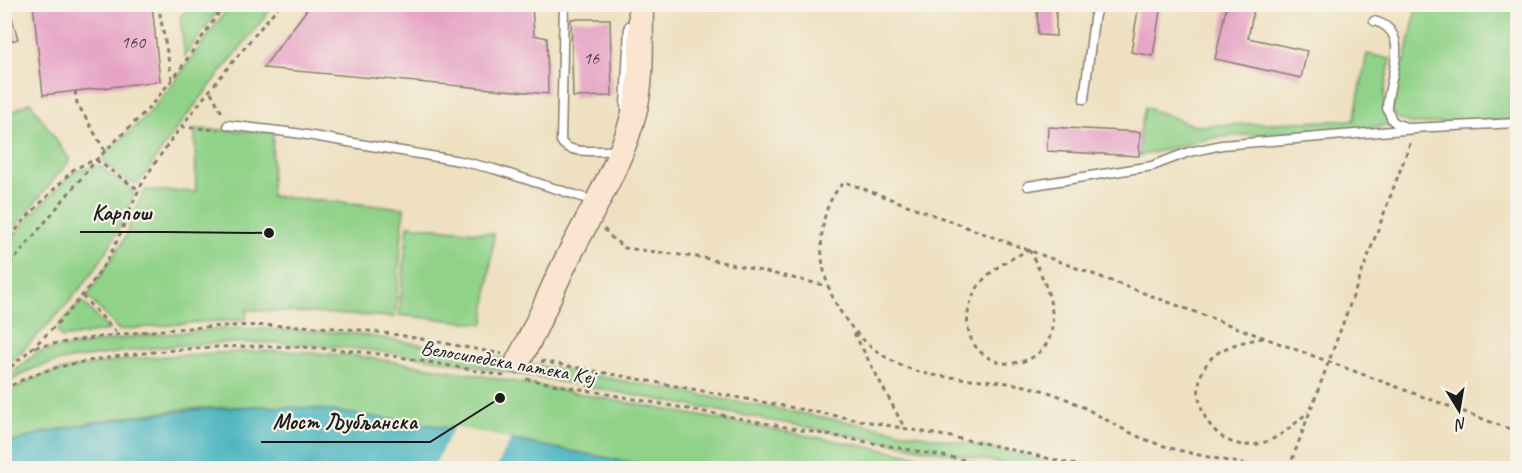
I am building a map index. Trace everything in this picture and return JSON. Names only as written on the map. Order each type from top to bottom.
[{"type":"street","points":[[518,369],[548,297],[620,154],[634,111],[640,74],[635,11]]},
{"type":"lane","points":[[564,4],[561,141],[563,146],[570,149],[612,151],[620,143],[635,11]]},
{"type":"lane","points":[[1084,99],[1094,19],[1096,11],[1102,4]]},
{"type":"lane","points":[[1374,21],[1388,28],[1396,43],[1388,100],[1389,116],[1397,124],[1416,129]]},
{"type":"lane","points":[[1028,186],[1152,166],[1179,155],[1222,145],[1518,123]]},
{"type":"lane","points":[[228,125],[295,133],[483,166],[528,179],[592,211]]},
{"type":"path","points":[[158,4],[172,79]]},
{"type":"path","points":[[4,272],[96,160],[148,109],[225,4]]},
{"type":"path","points":[[4,373],[35,347],[82,296],[105,264],[120,237],[149,171],[280,4]]},
{"type":"path","points":[[75,91],[76,103],[105,151]]},
{"type":"path","points":[[181,128],[231,130],[211,92]]},
{"type":"path","points":[[1289,468],[1416,129]]},
{"type":"path","points":[[96,160],[139,190]]},
{"type":"path","points":[[4,244],[74,169],[96,160]]},
{"type":"path","points":[[905,428],[828,286],[822,258],[822,231],[828,204],[834,193],[845,182],[1518,432]]},
{"type":"path","points":[[592,211],[613,239],[625,248],[704,258],[828,286]]},
{"type":"path","points":[[1029,250],[1050,296],[1052,325],[1045,344],[1032,357],[1022,361],[1002,363],[983,355],[971,340],[967,322],[970,303],[986,277],[1029,250]]},
{"type":"path","points":[[82,296],[118,334]]},
{"type":"path","points":[[35,347],[118,334],[201,326],[251,324],[351,329],[518,369],[905,428],[983,443],[1089,468]]},
{"type":"path","points":[[851,328],[880,352],[914,370],[932,374],[998,380],[1041,390],[1068,400],[1120,428],[1169,448],[1263,468]]},
{"type":"path","points":[[1265,338],[1235,344],[1225,349],[1205,366],[1199,382],[1198,399],[1210,426],[1216,433],[1232,442],[1241,445],[1258,444],[1277,436],[1311,410]]},
{"type":"path","name":"Велосипедска патека Кеј","points":[[4,390],[26,377],[61,366],[135,355],[231,347],[282,346],[342,350],[518,369],[1008,468]]},
{"type":"path","points":[[1058,468],[1060,460]]},
{"type":"green space","points":[[193,4],[222,5],[185,56],[180,17]]},
{"type":"green space","points":[[230,5],[274,5],[177,128],[138,184],[123,178],[105,162],[103,157],[150,112]]},
{"type":"green space","points":[[1417,5],[1517,5],[1517,120],[1412,124],[1397,118],[1392,105],[1394,82],[1399,61],[1405,62]]},
{"type":"green space","points":[[1367,54],[1391,59],[1384,102],[1388,118],[1393,126],[1217,137],[1139,156],[1140,132],[1145,107],[1195,126],[1354,120]]},
{"type":"green space","points":[[30,102],[70,160],[5,239],[5,116]]},
{"type":"green space","points":[[195,129],[273,132],[271,196],[404,208],[395,317],[247,310],[246,320],[119,330],[87,296],[124,240],[145,190],[196,192]]},
{"type":"green space","points":[[99,166],[134,193],[124,219],[97,267],[63,309],[5,367],[5,247],[28,218],[75,171]]},
{"type":"green space","points":[[408,225],[494,234],[484,324],[399,315]]},
{"type":"green space","points":[[82,301],[109,330],[62,338],[58,332],[59,325]]},
{"type":"green space","points":[[240,328],[350,333],[443,348],[942,439],[1015,453],[1056,464],[1054,468],[1029,468],[453,362],[323,346],[238,343],[152,348],[47,364],[28,371],[5,385],[5,379],[38,352],[138,336]]},
{"type":"green space","points":[[286,351],[357,356],[466,373],[984,468],[661,468],[432,425],[310,408],[257,406],[185,409],[105,420],[40,433],[5,444],[4,397],[27,382],[44,375],[99,364],[146,358]]},
{"type":"water","points":[[257,406],[310,408],[432,425],[661,468],[5,468],[5,444],[36,435],[130,417]]},
{"type":"pier","points":[[454,427],[511,439],[496,468],[433,468]]},
{"type":"building","points":[[4,4],[8,4],[18,39],[4,43]]},
{"type":"building","points":[[33,4],[152,4],[160,81],[43,95]]},
{"type":"building","points":[[311,4],[532,4],[534,35],[547,38],[548,94],[263,68]]},
{"type":"building","points":[[1037,4],[1056,4],[1056,36],[1038,35]]},
{"type":"building","points":[[1139,4],[1161,4],[1153,56],[1131,52]]},
{"type":"building","points":[[1227,4],[1255,4],[1248,38],[1307,51],[1301,78],[1215,59]]},
{"type":"building","points":[[571,19],[610,19],[612,96],[573,97]]},
{"type":"building","points":[[1048,127],[1140,132],[1139,156],[1047,151]]},
{"type":"place","name":"Карпош","points":[[269,233]]},
{"type":"place","name":"Мост Љубљанска","points":[[500,398]]}]
